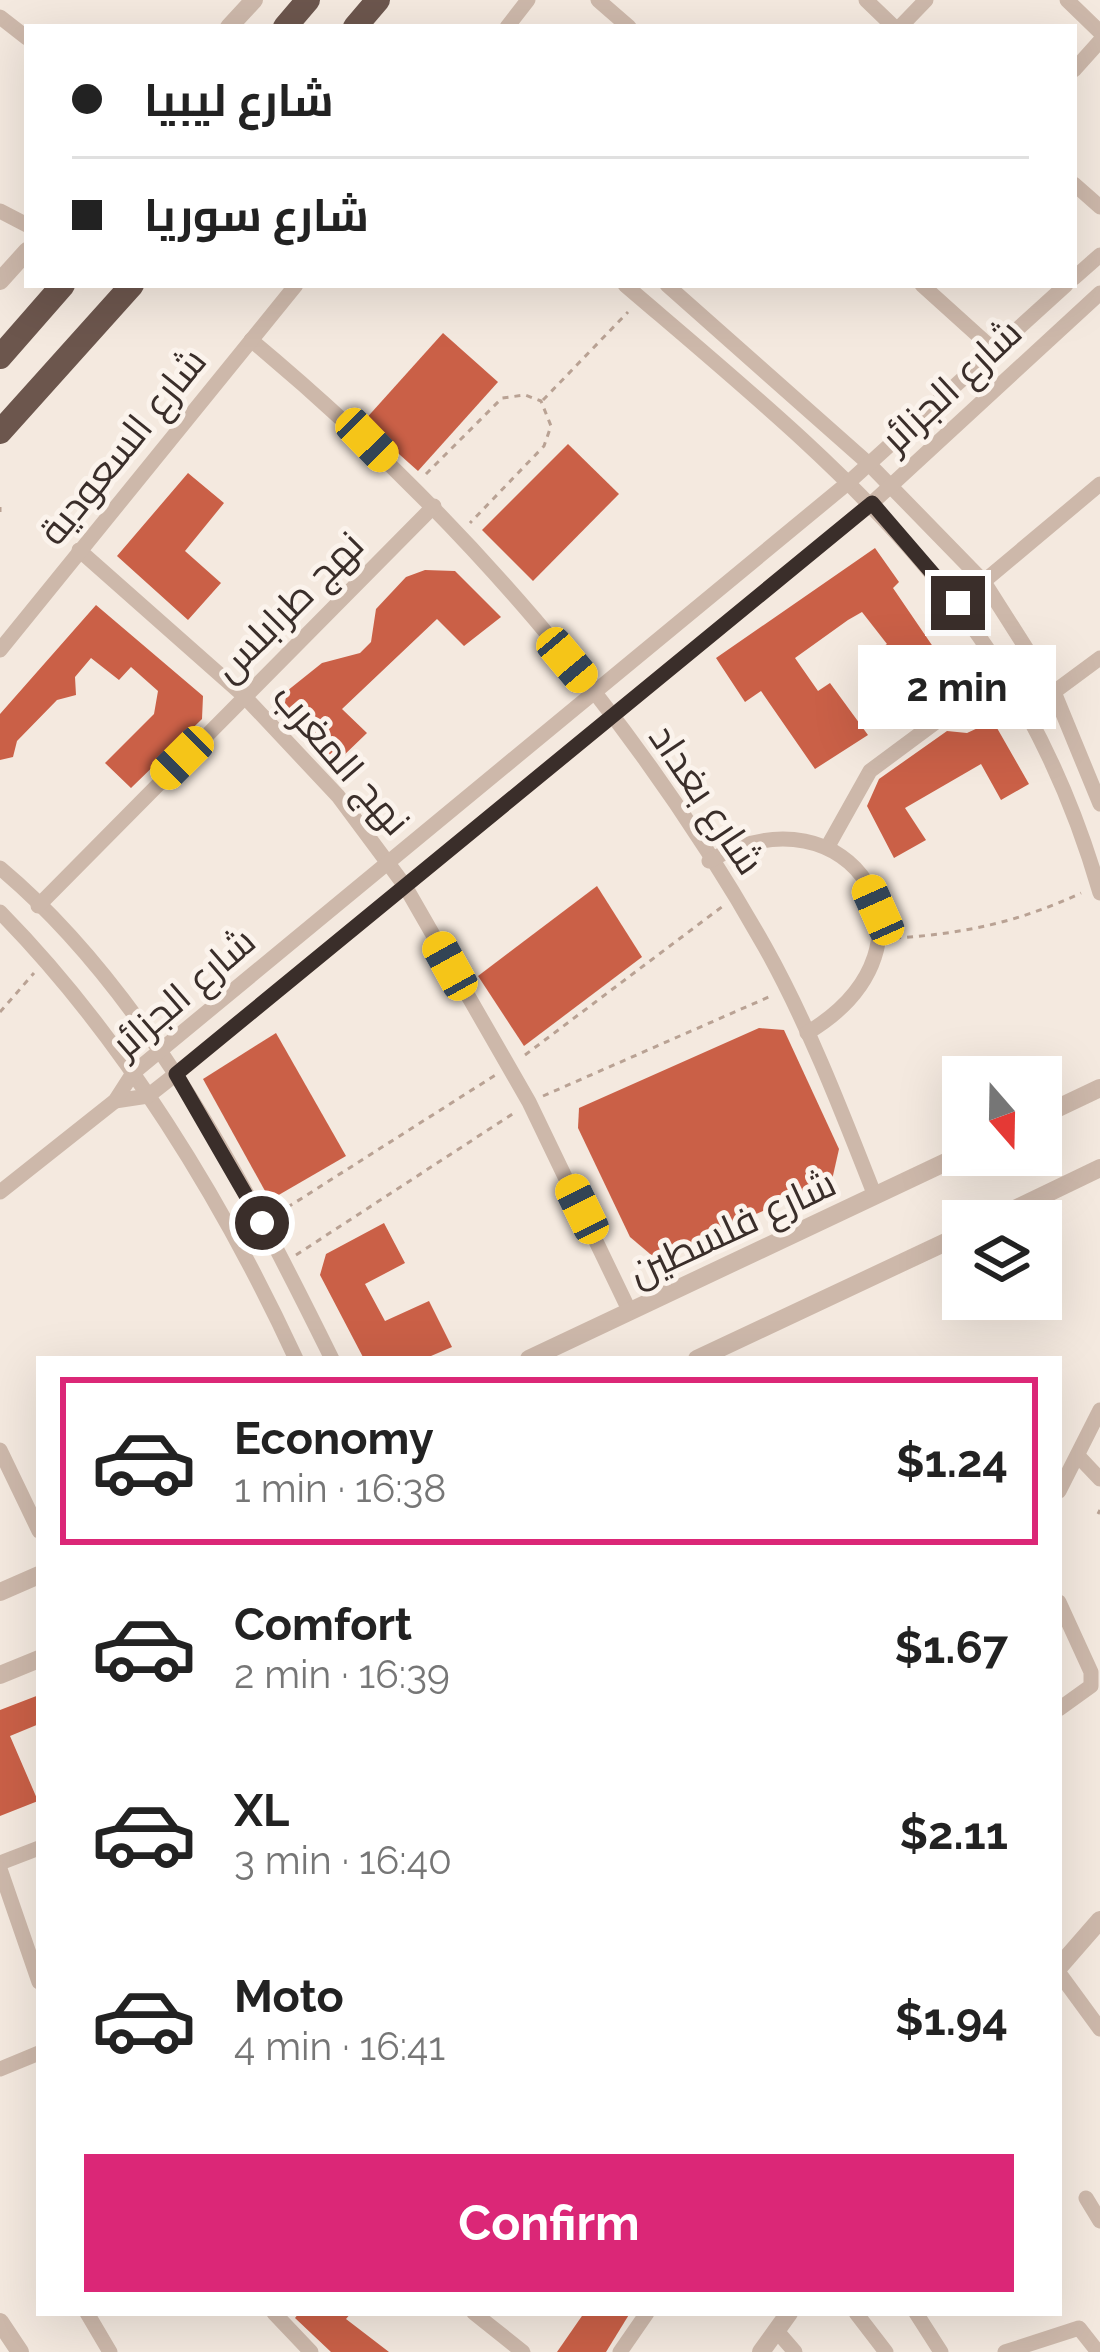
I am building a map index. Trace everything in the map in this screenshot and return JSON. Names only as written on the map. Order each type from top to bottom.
[{"type":"highway","points":[[288,24],[308,0]]},
{"type":"highway","points":[[358,24],[378,0]]},
{"type":"highway","points":[[0,357],[60,288]]},
{"type":"highway","points":[[0,432],[129,288]]},
{"type":"street","points":[[232,24],[254,0]]},
{"type":"street","points":[[509,24],[528,0]]},
{"type":"street","points":[[598,0],[626,24]]},
{"type":"street","points":[[866,0],[894,24]]},
{"type":"street","points":[[900,24],[926,0]]},
{"type":"street","points":[[1067,0],[1100,36],[1077,66]]},
{"type":"street","points":[[0,17],[24,36]]},
{"type":"street","points":[[1077,187],[1100,207]]},
{"type":"street","points":[[0,281],[24,254]]},
{"type":"street","points":[[1077,275],[1100,255]]},
{"type":"street","name":"شارع السعودية","points":[[0,650],[294,288]]},
{"type":"street","points":[[628,288],[872,503],[958,603],[1006,670],[1067,794],[1099,889]]},
{"type":"street","points":[[640,298],[650,288]]},
{"type":"street","points":[[671,288],[869,464],[984,582],[1054,692],[1100,804]]},
{"type":"street","points":[[925,288],[994,350]]},
{"type":"street","name":"شارع الجزائر","points":[[0,1192],[115,1101],[133,1073],[849,482],[1063,288]]},
{"type":"street","name":"شارع الجزائر","points":[[115,1101],[148,1096],[176,1074],[872,503],[1100,292]]},
{"type":"street","name":"شارع بغداد","points":[[251,340],[461,533],[593,691],[764,946],[875,1196]]},
{"type":"street","points":[[958,603],[1100,484]]},
{"type":"street","name":"نهج طرابلس","points":[[38,906],[434,506]]},
{"type":"street","name":"نهج المغرب","points":[[79,550],[244,696],[338,796],[405,886],[530,1102],[630,1312]]},
{"type":"street","points":[[1054,692],[1100,658]]},
{"type":"street","points":[[828,846],[870,771],[1006,670]]},
{"type":"street","points":[[709,860],[742,842],[771,836],[828,846],[866,884],[878,910],[881,938],[863,987],[839,1014],[807,1034]]},
{"type":"street","points":[[0,868],[162,1049],[274,1243],[330,1356]]},
{"type":"street","points":[[0,912],[46,959],[133,1073],[294,1356]]},
{"type":"street","points":[[1062,1106],[1100,1088]]},
{"type":"street","name":"شارع فلسطين","points":[[535,1356],[942,1164]]},
{"type":"street","points":[[1034,1200],[1100,1168]]},
{"type":"street","points":[[703,1356],[942,1244]]},
{"type":"street","points":[[1062,1486],[1100,1410]]},
{"type":"street","points":[[0,1450],[36,1525]]},
{"type":"street","points":[[1080,1458],[1100,1479]]},
{"type":"street","points":[[0,1592],[36,1576]]},
{"type":"street","points":[[1062,1609],[1090,1672],[1090,1686],[1062,1707]]},
{"type":"street","points":[[0,1675],[36,1660]]},
{"type":"street","points":[[36,1849],[0,1866],[36,1973]]},
{"type":"street","points":[[1100,1920],[1062,1958],[1100,2029]]},
{"type":"street","points":[[0,2069],[36,2055]]},
{"type":"street","points":[[1086,2198],[1100,2222]]},
{"type":"street","points":[[89,2316],[110,2352]]},
{"type":"street","points":[[277,2316],[311,2352]]},
{"type":"street","points":[[478,2316],[523,2352]]},
{"type":"street","points":[[620,2352],[645,2316]]},
{"type":"street","points":[[761,2352],[787,2316]]},
{"type":"street","points":[[858,2316],[886,2352]]},
{"type":"street","points":[[918,2316],[941,2352]]},
{"type":"street","points":[[0,2322],[20,2352]]},
{"type":"street","points":[[1005,2352],[1078,2328],[1098,2352]]},
{"type":"street","points":[[776,2330],[795,2352]]},
{"type":"path","points":[[542,401],[640,298]]},
{"type":"path","points":[[413,486],[502,398],[525,395],[542,401]]},
{"type":"path","points":[[461,533],[544,446],[551,426],[542,401]]},
{"type":"path","points":[[881,938],[952,934],[1024,920],[1099,889]]},
{"type":"path","points":[[0,1012],[46,959]]},
{"type":"building","points":[[443,333],[498,382],[418,471],[363,422]]},
{"type":"building","points":[[568,444],[619,494],[533,581],[482,530]]},
{"type":"building","points":[[188,473],[224,503],[185,551],[221,583],[188,620],[117,556]]},
{"type":"building","points":[[875,548],[899,582],[893,588],[938,654],[946,652],[956,670],[904,701],[873,653],[887,644],[862,612],[848,620],[795,658],[818,691],[830,683],[868,735],[815,769],[761,691],[745,702],[716,658]]},
{"type":"building","points":[[425,570],[455,571],[501,617],[464,646],[437,619],[342,709],[367,733],[340,759],[327,756],[283,714],[287,691],[322,663],[360,653],[371,642],[376,609],[406,577]]},
{"type":"building","points":[[96,605],[203,696],[202,719],[131,788],[105,763],[154,714],[158,691],[131,667],[119,680],[91,658],[75,677],[76,695],[57,700],[17,741],[13,757],[0,760],[0,714]]},
{"type":"building","points":[[993,721],[1029,784],[1001,800],[981,764],[905,808],[926,840],[894,858],[867,806],[879,779],[947,731],[967,733]]},
{"type":"building","points":[[597,886],[642,957],[524,1046],[478,976]]},
{"type":"building","points":[[759,1028],[784,1030],[839,1149],[832,1180],[656,1259],[630,1237],[578,1128],[579,1108]]},
{"type":"building","points":[[276,1033],[346,1156],[270,1200],[203,1079]]},
{"type":"building","points":[[384,1223],[405,1263],[365,1284],[385,1321],[429,1301],[452,1347],[431,1356],[362,1356],[320,1275],[326,1254]]},
{"type":"building","points":[[36,1696],[36,1725],[10,1736],[36,1802],[0,1816],[0,1710]]},
{"type":"building","points":[[348,2316],[346,2319],[389,2352],[331,2352],[295,2318]]},
{"type":"building","points":[[582,2316],[628,2316],[606,2352],[557,2352]]},
{"type":"route","points":[[262,1223],[176,1074],[872,503],[958,603]]}]
